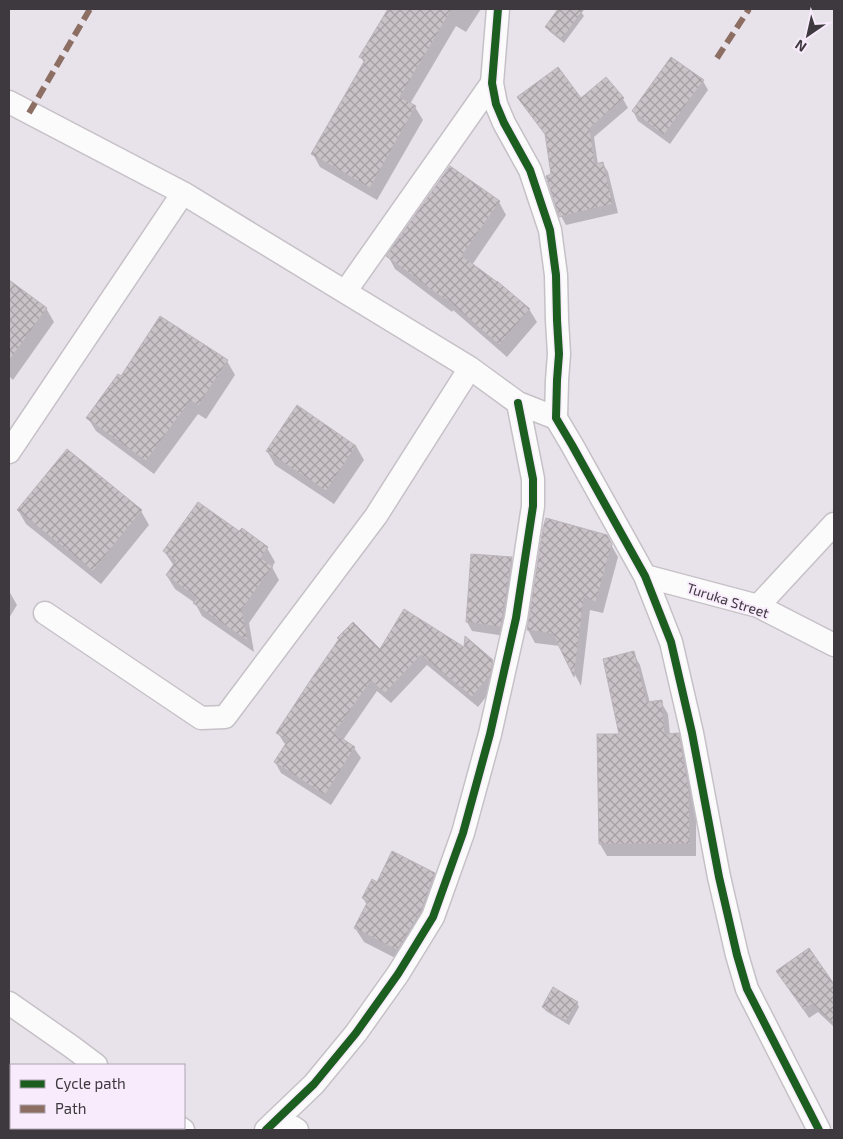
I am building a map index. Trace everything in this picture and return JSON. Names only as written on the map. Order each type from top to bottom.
[{"type":"street","points":[[498,9],[492,84],[496,104],[504,123],[530,170],[550,230],[556,275],[559,354],[556,418],[645,576],[671,642],[692,733],[719,877],[746,989],[819,1130]]},
{"type":"street","points":[[345,292],[492,84]]},
{"type":"street","points":[[9,102],[183,193],[470,368],[518,404],[556,418]]},
{"type":"street","points":[[9,452],[183,193]]},
{"type":"street","points":[[45,614],[201,718],[225,716],[376,516],[470,368]]},
{"type":"street","points":[[272,1124],[314,1084],[350,1040],[398,974],[434,917],[463,833],[490,734],[516,618],[533,506],[533,479],[518,404]]},
{"type":"street","points":[[758,606],[834,524]]},
{"type":"street","name":"Turuka Street","points":[[645,576],[758,606],[834,645]]},
{"type":"street","points":[[9,1004],[95,1064]]},
{"type":"street","points":[[272,1124],[297,1130]]},
{"type":"building","points":[[388,9],[452,9],[400,97],[416,106],[370,188],[311,154],[365,60],[359,57]]},
{"type":"building","points":[[558,9],[584,9],[562,39],[545,27]]},
{"type":"building","points":[[671,57],[704,80],[664,135],[632,111]]},
{"type":"building","points":[[558,67],[581,98],[606,77],[624,98],[590,128],[595,164],[603,162],[613,204],[559,217],[546,176],[551,174],[545,134],[517,97]]},
{"type":"building","points":[[450,166],[500,201],[462,256],[497,281],[530,309],[499,345],[445,298],[386,256]]},
{"type":"building","points":[[9,280],[47,308],[9,361]]},
{"type":"building","points":[[160,316],[228,360],[198,406],[190,401],[146,461],[86,418],[118,374],[121,376]]},
{"type":"building","points":[[297,405],[356,446],[326,491],[266,451]]},
{"type":"building","points":[[67,449],[142,510],[93,571],[17,510]]},
{"type":"building","points":[[198,502],[239,531],[242,528],[268,547],[261,558],[273,566],[242,609],[248,641],[193,603],[197,598],[166,575],[176,561],[163,551]]},
{"type":"building","points":[[546,518],[607,535],[612,544],[596,602],[584,598],[574,677],[553,634],[527,630]]},
{"type":"building","points":[[471,554],[512,557],[501,627],[466,622]]},
{"type":"building","points":[[404,609],[464,647],[465,636],[493,660],[490,675],[472,697],[421,655],[385,693],[371,681],[334,733],[355,747],[325,795],[274,762],[288,740],[276,733],[339,639],[337,638],[353,622],[380,649]]},
{"type":"building","points":[[634,651],[647,702],[662,700],[665,734],[679,733],[689,790],[690,844],[599,844],[597,734],[619,734],[603,659]]},
{"type":"building","points":[[392,851],[435,873],[421,911],[397,950],[354,928],[368,901],[362,898],[372,879],[377,882]]},
{"type":"building","points":[[809,948],[834,984],[834,1024],[812,1004],[804,1010],[776,971]]},
{"type":"building","points":[[553,987],[578,1002],[566,1021],[542,1007]]},
{"type":"marked path","points":[[29,113],[90,9]]},
{"type":"marked path","points":[[717,58],[749,9]]},
{"type":"cycle path","points":[[498,9],[492,83],[496,104],[504,123],[530,170],[550,230],[556,275],[559,354],[556,418],[645,576],[671,642],[692,733],[719,877],[747,989],[819,1130]]},
{"type":"cycle path","points":[[266,1130],[314,1084],[356,1033],[398,974],[433,917],[463,833],[490,734],[516,618],[533,506],[533,479],[518,403]]}]
